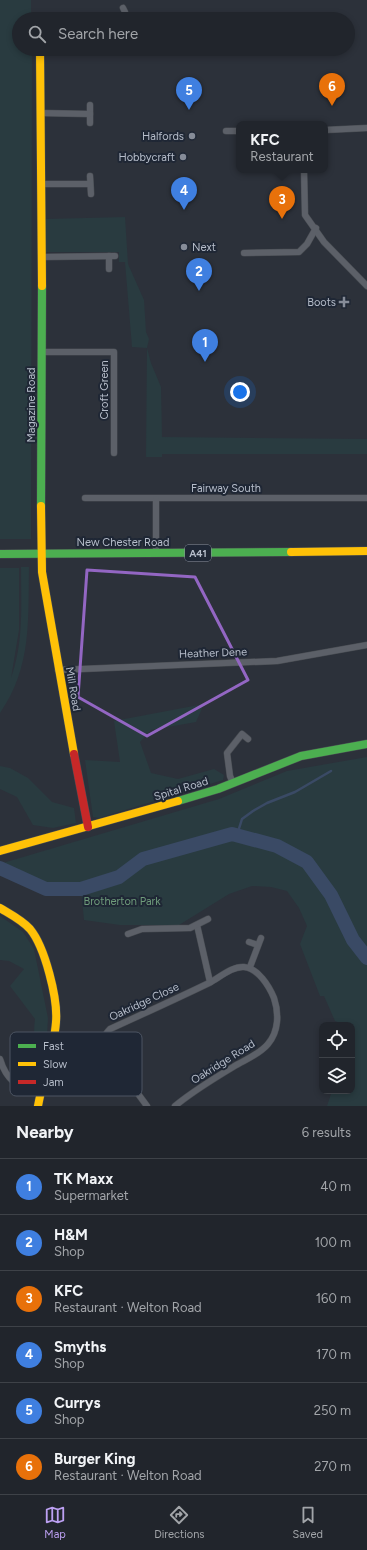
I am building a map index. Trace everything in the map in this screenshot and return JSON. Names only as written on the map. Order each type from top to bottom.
[{"type":"main road","name":"Magazine Road","points":[[40,56],[42,257],[41,554]]},
{"type":"main road","name":"New Chester Road","points":[[0,554],[367,551]]},
{"type":"main road","name":"Mill Road","points":[[41,554],[42,572],[58,670],[88,827]]},
{"type":"main road","name":"Spital Road","points":[[0,852],[32,841],[194,797],[233,783],[293,758],[317,752],[367,744]]},
{"type":"main road","points":[[0,908],[18,918],[34,935],[40,949],[53,994],[56,1020],[54,1032]]},
{"type":"main road","points":[[38,1106],[39,1096]]},
{"type":"street","points":[[123,8],[124,12]]},
{"type":"street","points":[[90,105],[90,123]]},
{"type":"street","points":[[40,113],[90,114]]},
{"type":"street","points":[[328,130],[367,128]]},
{"type":"street","points":[[226,131],[236,131]]},
{"type":"street","points":[[304,173],[305,215],[316,228],[324,242],[367,286]]},
{"type":"street","points":[[90,176],[91,194]]},
{"type":"street","points":[[41,184],[90,184]]},
{"type":"street","points":[[244,253],[299,252],[307,244],[316,228]]},
{"type":"street","points":[[42,257],[112,256],[109,269]]},
{"type":"street","name":"Croft Green","points":[[42,352],[114,352],[114,453]]},
{"type":"street","name":"Fairway South","points":[[85,498],[367,498]]},
{"type":"street","points":[[156,498],[156,553]]},
{"type":"street","name":"Heather Dene","points":[[58,670],[277,661],[367,645]]},
{"type":"street","points":[[233,783],[230,776],[227,753],[242,734],[248,739]]},
{"type":"street","points":[[128,934],[142,929],[190,928],[208,919]]},
{"type":"street","points":[[197,925],[210,982]]},
{"type":"street","points":[[250,967],[260,938]]},
{"type":"street","points":[[249,942],[258,945]]},
{"type":"street","name":"Oakridge Close","points":[[107,1032],[110,1029],[210,982],[234,969],[242,966],[250,967]]},
{"type":"street","name":"Oakridge Road","points":[[175,1106],[218,1076],[260,1052],[274,1037],[276,1027],[276,1006],[272,994],[258,973],[250,967]]},
{"type":"street","points":[[0,1059],[3,1068],[10,1078]]},
{"type":"street","name":"Oakridge Close","points":[[140,1096],[147,1106]]},
{"type":"highlighted area","points":[[87,570],[195,577],[248,680],[147,736],[78,697]]},
{"type":"green space","points":[[0,0],[31,0],[31,12],[12,12],[12,56],[32,56],[31,539],[0,539]]},
{"type":"green space","points":[[125,217],[128,264],[144,300],[146,332],[149,339],[147,348],[132,347],[125,262],[119,262],[119,252],[46,252],[46,219]]},
{"type":"green space","points":[[147,348],[151,363],[161,387],[162,437],[367,439],[367,454],[162,454],[162,457],[146,457]]},
{"type":"green space","points":[[21,567],[29,567],[29,606],[26,643],[18,678],[0,713],[0,568],[19,568],[19,630],[11,678],[20,637]]},
{"type":"green space","points":[[204,704],[196,722],[151,730],[140,742],[151,773],[178,779],[214,769],[224,775],[223,780],[99,818],[93,817],[85,760],[120,762],[114,721]]},
{"type":"green space","name":"Brotherton Park","points":[[367,757],[367,1106],[327,1106],[331,1094],[355,1094],[355,1022],[335,1021],[324,996],[320,996],[300,944],[307,926],[299,908],[287,891],[271,887],[252,886],[229,894],[179,925],[120,925],[84,920],[81,889],[46,889],[5,870],[3,863],[219,799],[287,771]]},
{"type":"green space","points":[[0,766],[10,768],[28,778],[52,802],[74,808],[76,823],[53,828],[33,825],[17,797],[0,789]]},
{"type":"green space","points":[[0,916],[23,932],[34,949],[48,1018],[47,1032],[34,1032],[35,1019],[10,986],[24,969],[9,961],[0,960]]},
{"type":"waterway","points":[[237,835],[242,819],[253,811],[267,803],[295,792],[331,771]]},
{"type":"waterway","points":[[0,868],[46,889],[81,889],[119,877],[143,859],[232,834],[277,846],[307,862],[331,895],[353,940],[367,958]]},
{"type":"traffic: fast","points":[[41,506],[42,286]]},
{"type":"traffic: fast","points":[[0,554],[291,552]]},
{"type":"traffic: fast","points":[[178,801],[218,789],[301,756],[367,744]]},
{"type":"traffic: slow","points":[[40,56],[42,286]]},
{"type":"traffic: slow","points":[[41,506],[42,572],[74,754]]},
{"type":"traffic: slow","points":[[291,552],[367,551]]},
{"type":"traffic: slow","points":[[0,851],[178,801]]},
{"type":"traffic: slow","points":[[0,908],[16,917],[30,929],[41,948],[53,987],[56,1012],[55,1032]]},
{"type":"traffic: slow","points":[[38,1106],[40,1096]]},
{"type":"traffic: jam","points":[[74,754],[88,827]]},
{"type":"place","name":"Burger King","points":[[332,106]]},
{"type":"place","name":"Currys","points":[[189,110]]},
{"type":"place","name":"Halfords","points":[[192,136]]},
{"type":"place","name":"Hobbycraft","points":[[183,157]]},
{"type":"place","name":"Smyths","points":[[184,210]]},
{"type":"place","name":"KFC","points":[[282,219]]},
{"type":"place","name":"Next","points":[[184,247]]},
{"type":"place","name":"H&M","points":[[199,291]]},
{"type":"place","name":"Boots","points":[[344,302]]},
{"type":"place","name":"TK Maxx","points":[[205,362]]}]
